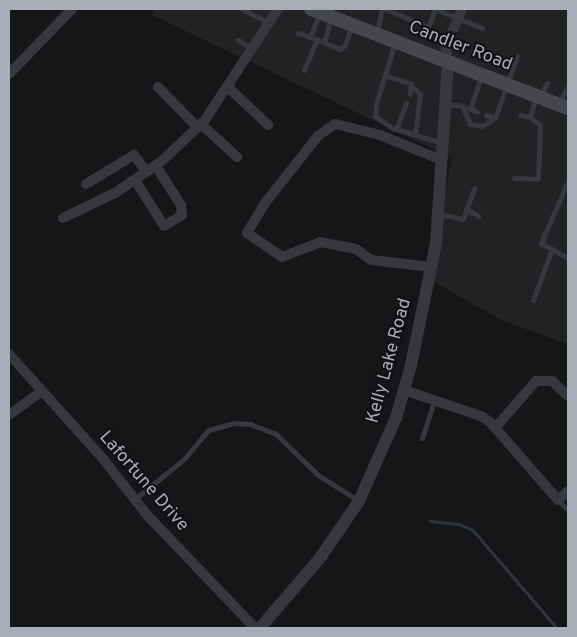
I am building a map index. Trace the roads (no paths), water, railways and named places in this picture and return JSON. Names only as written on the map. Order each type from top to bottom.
[{"type":"main road","name":"Candler Road","points":[[321,13],[563,106]]},
{"type":"street","points":[[9,74],[72,9]]},
{"type":"street","points":[[63,218],[152,169],[199,126],[229,88],[278,9]]},
{"type":"street","points":[[448,63],[446,48],[461,13]]},
{"type":"street","name":"Kelly Lake Road","points":[[260,628],[320,558],[359,501],[396,418],[431,267],[444,143],[448,63]]},
{"type":"street","points":[[158,87],[199,126],[237,157]]},
{"type":"street","points":[[229,88],[268,125]]},
{"type":"street","points":[[431,267],[370,260],[356,249],[321,242],[282,257],[247,233],[265,203],[318,136],[335,124],[380,135],[442,160]]},
{"type":"street","points":[[86,184],[134,155],[152,169],[181,205],[182,215],[164,226],[134,180]]},
{"type":"street","name":"Lafortune Drive","points":[[9,354],[134,499],[255,628]]},
{"type":"street","points":[[496,428],[536,382],[552,382],[568,396]]},
{"type":"street","points":[[404,390],[481,416],[496,428],[558,500],[568,491]]},
{"type":"street","points":[[9,415],[41,392]]},
{"type":"lane","points":[[242,9],[269,23]]},
{"type":"lane","points":[[376,35],[384,9],[407,15],[428,27],[435,9],[461,13],[482,28]]},
{"type":"lane","points":[[321,13],[324,42]]},
{"type":"lane","points":[[310,38],[321,13]]},
{"type":"lane","points":[[298,34],[343,48],[352,25]]},
{"type":"lane","points":[[238,40],[253,49]]},
{"type":"lane","points":[[304,70],[317,40]]},
{"type":"lane","points":[[395,42],[375,116],[384,124],[444,143]]},
{"type":"lane","points":[[462,106],[470,124],[482,126],[494,118],[505,84],[517,56]]},
{"type":"lane","points":[[385,74],[412,87],[420,94],[415,133]]},
{"type":"lane","points":[[470,109],[481,75]]},
{"type":"lane","points":[[530,117],[538,97],[547,83]]},
{"type":"lane","points":[[410,94],[412,87]]},
{"type":"lane","points":[[563,106],[568,87]]},
{"type":"lane","points":[[397,127],[406,103]]},
{"type":"lane","points":[[447,104],[462,106],[477,112]]},
{"type":"lane","points":[[486,115],[494,118]]},
{"type":"lane","points":[[514,178],[538,179],[540,125],[530,117],[520,115]]},
{"type":"lane","points":[[568,181],[541,243],[568,258]]},
{"type":"lane","points":[[438,214],[463,219],[474,188]]},
{"type":"lane","points":[[466,209],[478,216]]},
{"type":"lane","points":[[532,300],[552,249]]},
{"type":"lane","points":[[422,438],[434,400]]},
{"type":"lane","points":[[134,499],[184,459],[208,430],[234,423],[250,424],[276,434],[318,475],[359,501]]},
{"type":"lane","points":[[558,500],[568,510]]},
{"type":"waterway","points":[[430,521],[459,524],[473,530],[557,628]]}]
